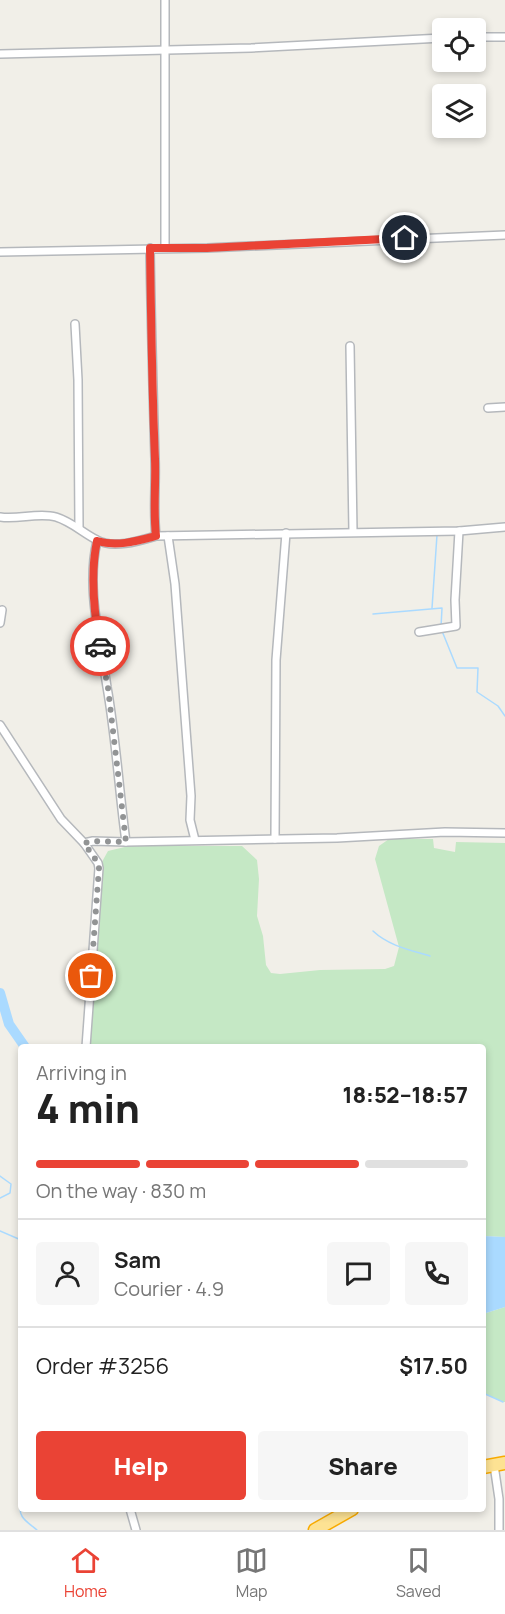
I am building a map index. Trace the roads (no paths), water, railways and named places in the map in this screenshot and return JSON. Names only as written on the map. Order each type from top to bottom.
[{"type":"highway","points":[[315,1530],[347,1512]]},
{"type":"street","points":[[165,0],[165,248]]},
{"type":"street","points":[[486,37],[505,37]]},
{"type":"street","points":[[0,54],[165,51],[432,38]]},
{"type":"street","points":[[0,252],[505,235]]},
{"type":"street","points":[[150,248],[156,480],[153,513],[156,536]]},
{"type":"street","points":[[75,324],[78,380],[79,527]]},
{"type":"street","points":[[350,346],[353,532]]},
{"type":"street","points":[[488,408],[505,407]]},
{"type":"street","points":[[0,517],[54,516],[79,527],[97,541],[107,544],[135,542],[156,536],[459,531],[505,527]]},
{"type":"street","points":[[419,632],[456,626],[455,600],[459,531]]},
{"type":"street","points":[[275,839],[276,660],[286,534]]},
{"type":"street","points":[[168,536],[175,584],[191,796],[190,820],[195,840]]},
{"type":"street","points":[[97,541],[94,555],[95,601],[126,842]]},
{"type":"street","points":[[0,623],[2,610]]},
{"type":"street","points":[[0,725],[61,819],[84,843],[98,863],[86,1044]]},
{"type":"street","points":[[84,843],[505,832]]},
{"type":"street","points":[[494,1465],[499,1499],[499,1530]]},
{"type":"street","points":[[131,1512],[136,1530]]},
{"type":"water","points":[[486,1236],[505,1237],[505,1307],[486,1313]]},
{"type":"waterway","points":[[432,608],[437,535]]},
{"type":"waterway","points":[[373,614],[442,608],[441,627]]},
{"type":"waterway","points":[[442,631],[457,668],[478,668],[477,692],[498,706],[505,716]]},
{"type":"waterway","points":[[373,931],[393,944],[430,956]]},
{"type":"waterway","points":[[0,993],[9,1024],[23,1044]]},
{"type":"waterway","points":[[0,1176],[11,1184],[10,1193],[0,1198]]},
{"type":"waterway","points":[[0,1231],[18,1239]]},
{"type":"waterway","points":[[486,1394],[503,1402]]},
{"type":"waterway","points":[[20,1512],[26,1521],[37,1530]]}]
